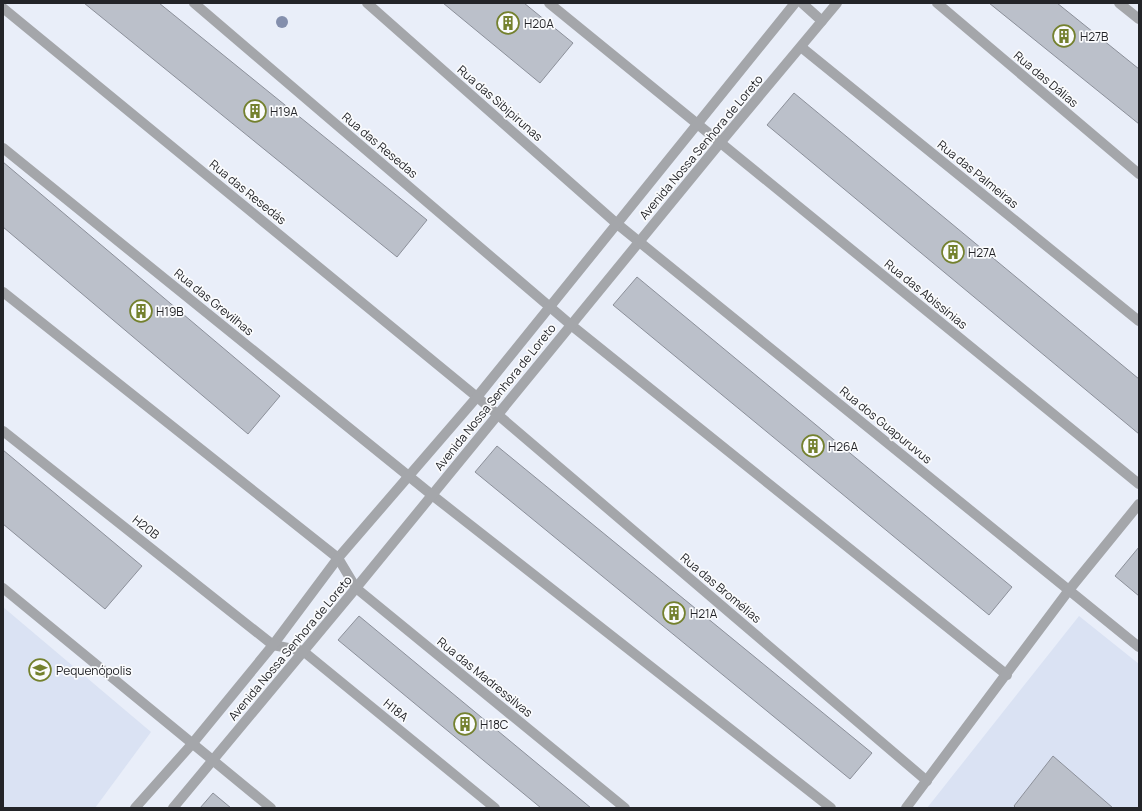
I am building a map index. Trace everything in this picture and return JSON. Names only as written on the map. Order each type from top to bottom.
[{"type":"lane","name":"Rua das Resedas","points":[[194,3],[571,325],[1006,675]]},
{"type":"lane","name":"Rua das Sibipirunas","points":[[367,3],[616,223]]},
{"type":"lane","name":"Rua das Abissínias","points":[[549,3],[1139,484]]},
{"type":"lane","name":"Avenida Nossa Senhora de Loreto","points":[[135,808],[192,744],[273,644],[338,558],[477,397],[795,3]]},
{"type":"lane","points":[[802,3],[822,21]]},
{"type":"lane","name":"Avenida Nossa Senhora de Loreto","points":[[173,808],[213,762],[639,241],[837,3]]},
{"type":"lane","name":"Rua das Dálias","points":[[937,3],[1139,174]]},
{"type":"lane","points":[[1119,3],[1139,20]]},
{"type":"lane","name":"Rua das Resedás","points":[[3,8],[498,414]]},
{"type":"lane","name":"Rua das Palmeiras","points":[[801,47],[1139,321]]},
{"type":"lane","name":"Rua das Grevilhas","points":[[3,148],[409,475]]},
{"type":"lane","name":"Rua dos Guapuruvus","points":[[616,223],[1139,647]]},
{"type":"lane","points":[[3,292],[338,558]]},
{"type":"lane","name":"Rua das Bromélias","points":[[498,414],[927,781]]},
{"type":"lane","name":"H20B","points":[[3,431],[273,644]]},
{"type":"lane","points":[[409,475],[432,495],[831,808]]},
{"type":"lane","points":[[906,808],[1069,590],[1139,504]]},
{"type":"lane","name":"Rua das Madressilvas","points":[[338,558],[356,588],[625,808]]},
{"type":"lane","points":[[3,588],[213,762],[271,808]]},
{"type":"lane","name":"H18A","points":[[273,644],[303,651],[495,808]]},
{"type":"shaded area","name":"Pequenópolis","points":[[3,607],[151,732],[95,808],[3,808]]},
{"type":"shaded area","points":[[1079,616],[1139,664],[1139,808],[927,808]]},
{"type":"building","name":"H19A","points":[[84,3],[159,3],[427,220],[397,257]]},
{"type":"building","name":"H20A","points":[[443,3],[524,3],[573,43],[540,83]]},
{"type":"building","name":"H27B","points":[[989,3],[1057,3],[1139,69],[1139,124]]},
{"type":"building","name":"H27A","points":[[794,93],[1139,379],[1139,434],[767,125]]},
{"type":"building","name":"H19B","points":[[3,162],[280,396],[248,434],[3,227]]},
{"type":"building","name":"H26A","points":[[637,277],[1012,587],[989,615],[613,305]]},
{"type":"building","name":"H21A","points":[[497,446],[872,753],[850,779],[475,472]]},
{"type":"building","points":[[3,450],[142,566],[105,609],[3,524]]},
{"type":"building","points":[[1139,547],[1139,596],[1115,576]]},
{"type":"building","name":"H18C","points":[[359,616],[591,808],[541,808],[338,640]]},
{"type":"building","points":[[1053,756],[1113,808],[1016,808],[1014,806]]},
{"type":"building","points":[[213,793],[231,808],[200,808]]},
{"type":"place","name":"H20A","points":[[508,23]]},
{"type":"place","name":"H27B","points":[[1064,36]]},
{"type":"place","name":"H19A","points":[[255,111]]},
{"type":"place","name":"H27A","points":[[953,252]]},
{"type":"place","name":"H19B","points":[[141,311]]},
{"type":"place","name":"H26A","points":[[813,446]]},
{"type":"place","name":"H21A","points":[[674,613]]},
{"type":"place","name":"Pequenópolis","points":[[40,670]]},
{"type":"place","name":"H18C","points":[[465,724]]}]
